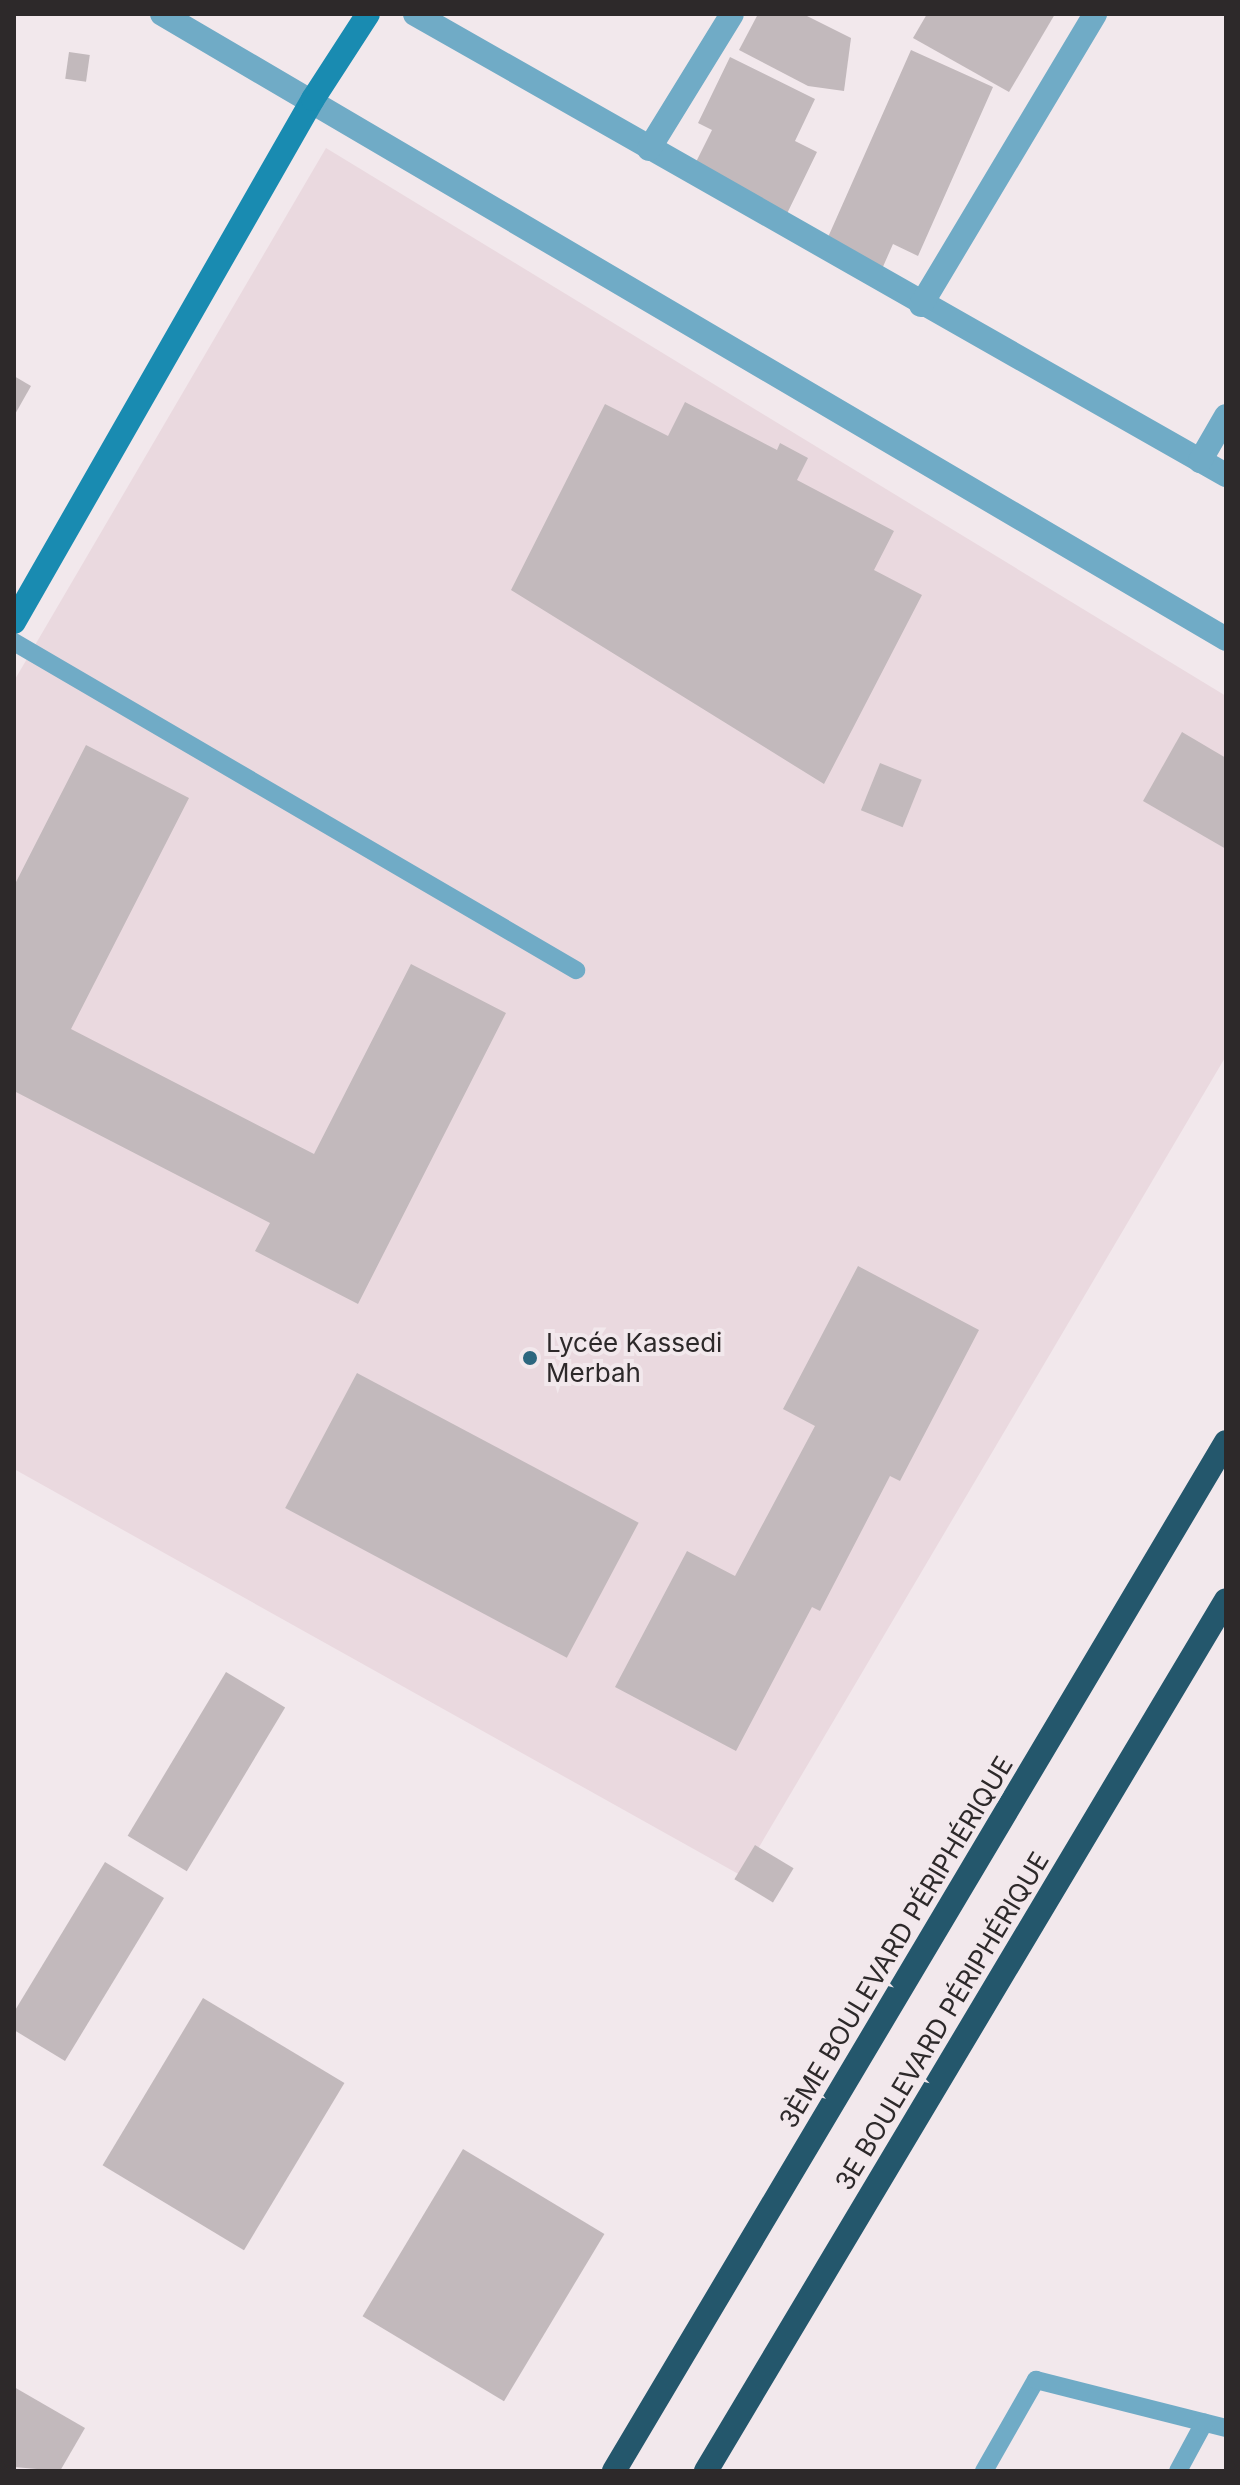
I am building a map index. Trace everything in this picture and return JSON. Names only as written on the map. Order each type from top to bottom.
[{"type":"highway","name":"3ÈME BOULEVARD PÉRIPHÉRIQUE","points":[[614,2471],[1226,1442]]},
{"type":"highway","name":"3E BOULEVARD PÉRIPHÉRIQUE","points":[[706,2471],[1226,1600]]},
{"type":"street","points":[[162,14],[313,99],[1226,639]]},
{"type":"street","points":[[14,622],[313,99],[368,14]]},
{"type":"street","points":[[415,14],[921,305],[1226,475]]},
{"type":"street","points":[[649,149],[732,14]]},
{"type":"street","points":[[921,305],[1095,14]]},
{"type":"street","points":[[1200,461],[1226,416]]},
{"type":"lane","points":[[14,642],[576,970]]},
{"type":"lane","points":[[984,2471],[1036,2380],[1226,2428]]},
{"type":"lane","points":[[1178,2471],[1204,2423]]},
{"type":"shaded area","points":[[326,148],[1226,696],[1226,1056],[742,1876],[14,1469],[14,681]]},
{"type":"building","points":[[758,14],[803,14],[851,38],[844,91],[808,86],[739,50]]},
{"type":"building","points":[[927,14],[1055,14],[1009,92],[913,38]]},
{"type":"building","points":[[911,50],[993,87],[918,256],[893,244],[878,278],[821,253]]},
{"type":"building","points":[[69,52],[90,55],[86,82],[65,79]]},
{"type":"building","points":[[730,57],[815,99],[795,141],[817,152],[779,230],[691,172],[712,130],[698,123]]},
{"type":"building","points":[[14,376],[31,386],[14,416]]},
{"type":"building","points":[[685,402],[777,450],[780,443],[808,458],[797,480],[894,531],[874,570],[922,595],[824,784],[511,590],[605,404],[668,436]]},
{"type":"building","points":[[1182,732],[1226,758],[1226,849],[1143,801]]},
{"type":"building","points":[[86,745],[189,798],[71,1029],[314,1154],[411,964],[506,1013],[358,1304],[255,1251],[270,1223],[14,1091],[14,886]]},
{"type":"building","points":[[880,763],[922,780],[903,827],[861,810]]},
{"type":"building","points":[[858,1266],[979,1330],[900,1481],[890,1476],[820,1611],[812,1607],[736,1751],[615,1687],[687,1551],[735,1576],[815,1426],[783,1409]]},
{"type":"building","points":[[357,1373],[639,1523],[567,1658],[285,1508]]},
{"type":"building","points":[[226,1672],[285,1708],[187,1871],[128,1836]]},
{"type":"building","points":[[755,1845],[794,1868],[773,1902],[734,1879]]},
{"type":"building","points":[[105,1862],[164,1898],[65,2061],[14,2030],[14,2012]]},
{"type":"building","points":[[203,1998],[344,2083],[244,2250],[103,2165]]},
{"type":"building","points":[[463,2149],[604,2234],[504,2401],[363,2316]]},
{"type":"building","points":[[14,2387],[85,2428],[60,2471],[14,2467]]},
{"type":"place","name":"Lycée Kassedi Merbah","points":[[530,1358]]}]
